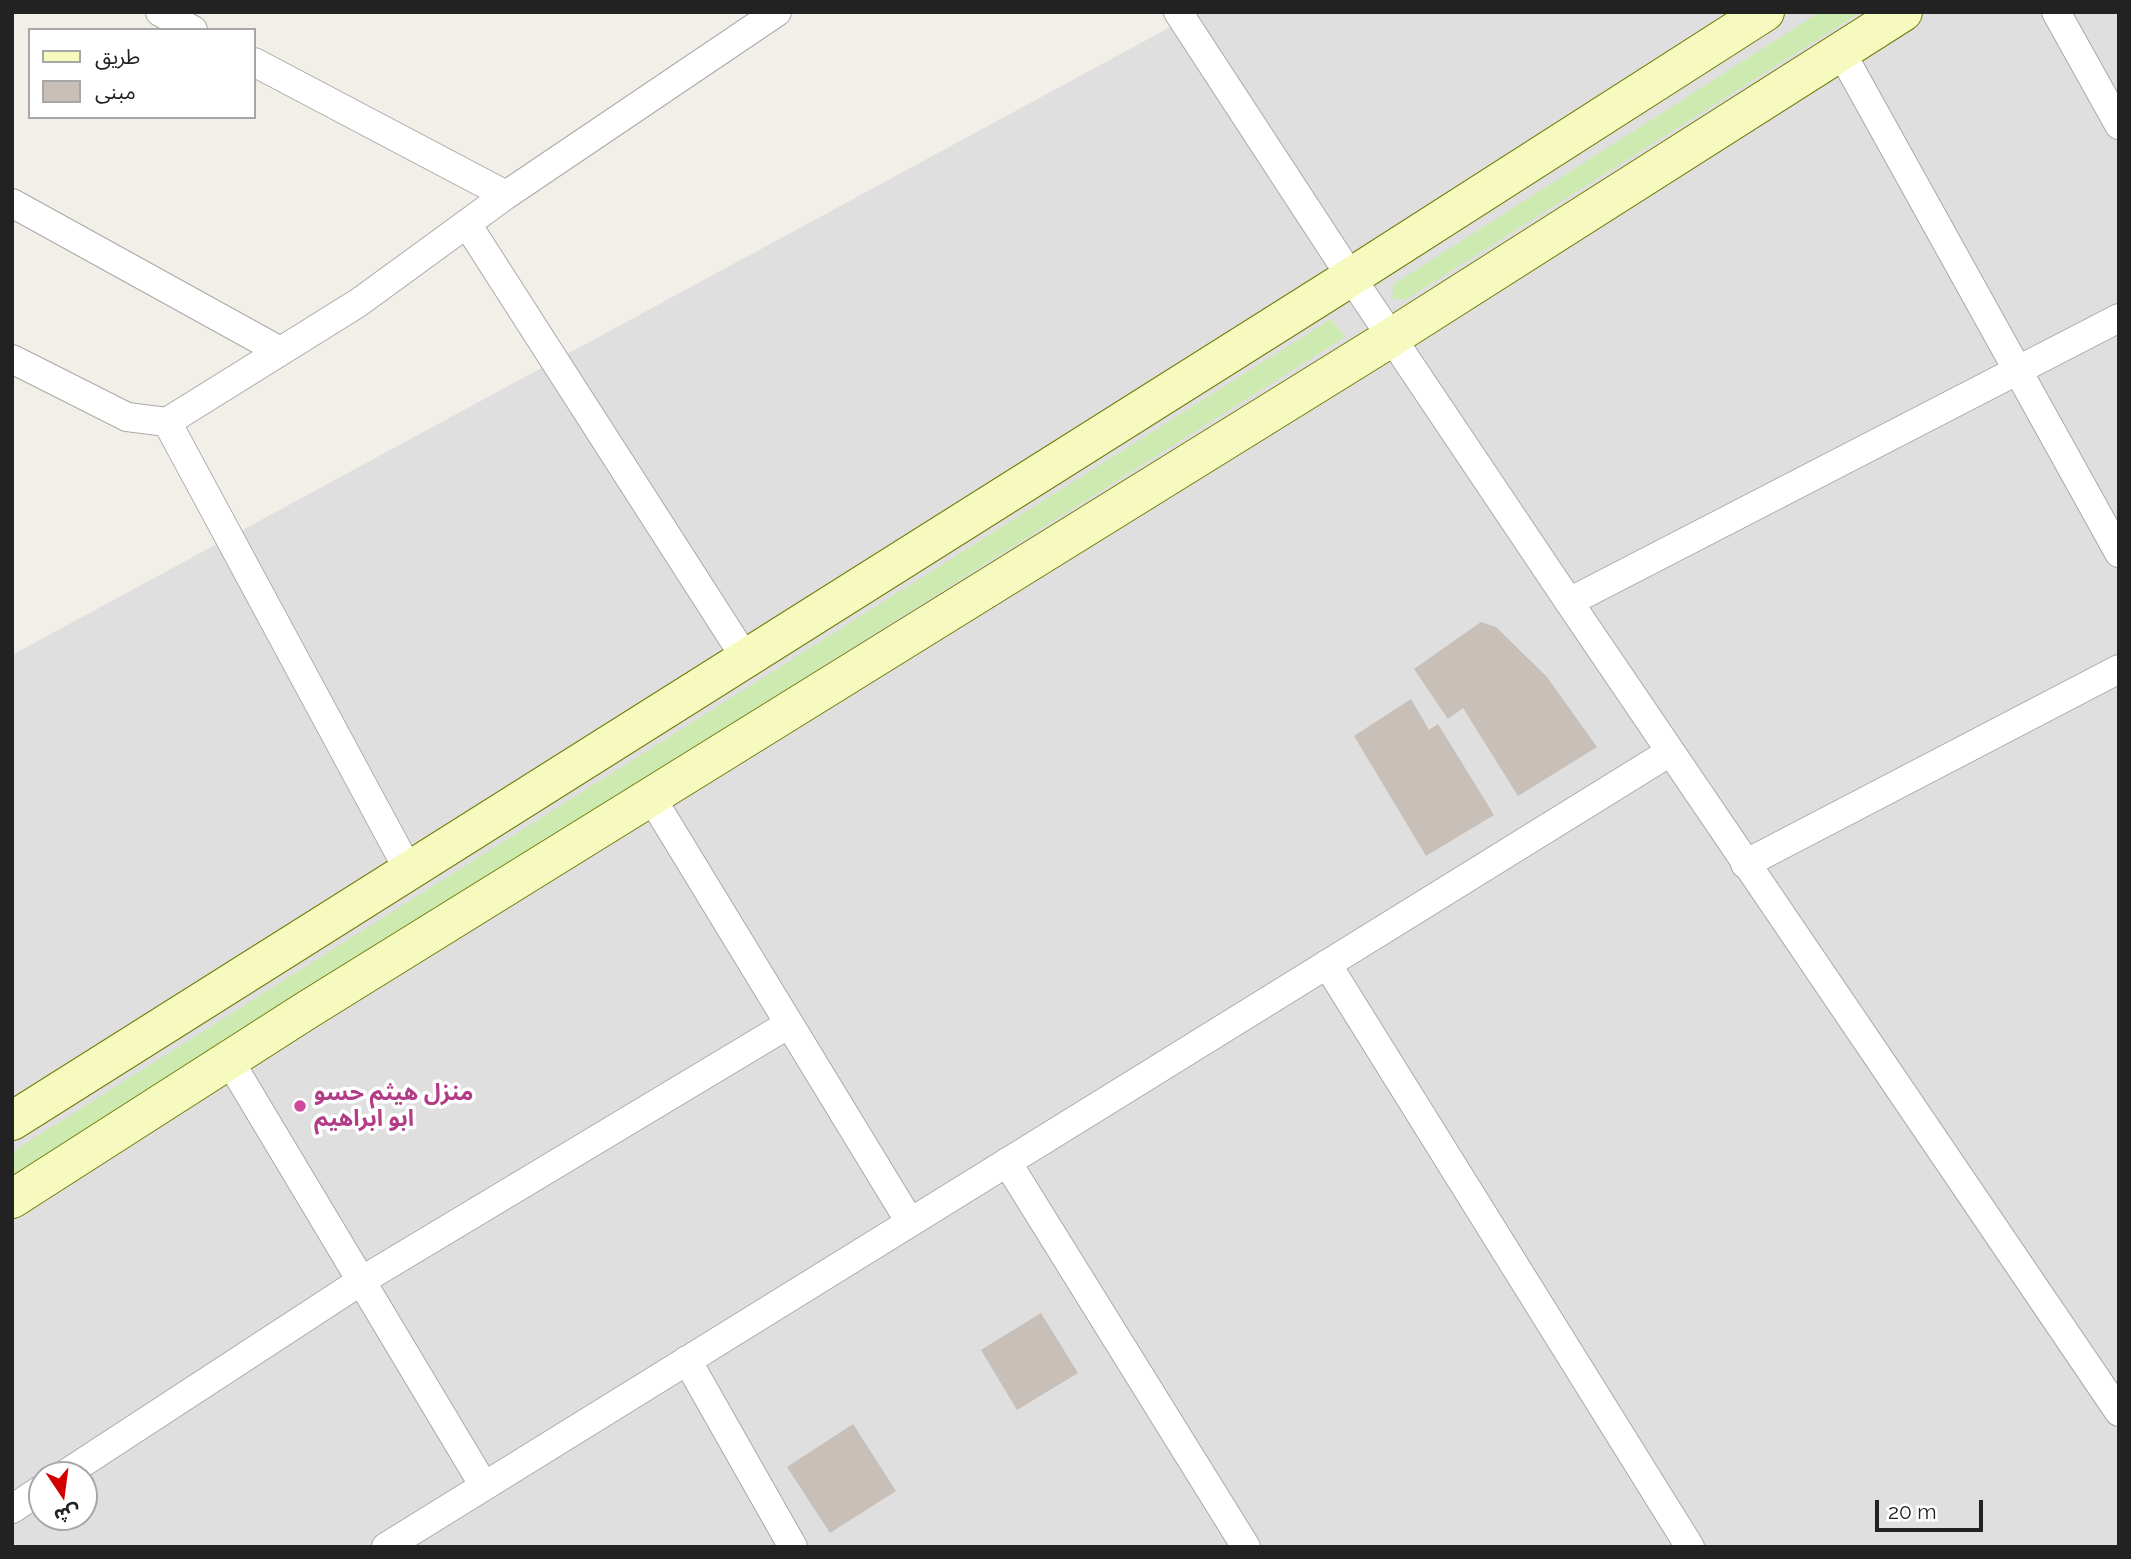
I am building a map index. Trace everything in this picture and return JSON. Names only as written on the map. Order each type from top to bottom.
[{"type":"main road","points":[[12,1121],[1351,277],[1765,12]]},
{"type":"main road","points":[[12,1199],[229,1060],[1392,337],[1903,12]]},
{"type":"street","points":[[160,12],[189,28]]},
{"type":"street","points":[[12,359],[127,417],[167,422],[358,303],[506,195],[776,12]]},
{"type":"street","points":[[1178,12],[1351,277],[1745,864],[2119,1412]]},
{"type":"street","points":[[2056,12],[2119,125]]},
{"type":"street","points":[[1841,52],[2119,553]]},
{"type":"street","points":[[256,63],[506,195]]},
{"type":"street","points":[[12,203],[280,351]]},
{"type":"street","points":[[467,223],[747,659]]},
{"type":"street","points":[[1569,602],[2119,318]]},
{"type":"street","points":[[167,422],[409,871]]},
{"type":"street","points":[[1745,864],[2119,669]]},
{"type":"street","points":[[394,1545],[484,1486],[1670,752]]},
{"type":"street","points":[[651,797],[910,1222]]},
{"type":"street","points":[[1327,964],[1690,1547]]},
{"type":"street","points":[[85,1461],[361,1281],[789,1024]]},
{"type":"street","points":[[229,1060],[484,1486]]},
{"type":"street","points":[[1007,1162],[1246,1547]]},
{"type":"street","points":[[687,1360],[793,1547]]},
{"type":"street","points":[[12,1509],[28,1498]]},
{"type":"shaded area","points":[[1198,12],[2119,12],[2119,1547],[12,1547],[12,655]]},
{"type":"green space","points":[[1820,12],[1861,12],[1405,300],[1392,298],[1394,284]]},
{"type":"green space","points":[[1331,319],[1345,337],[12,1177],[12,1152]]},
{"type":"building","points":[[1481,622],[1496,627],[1547,677],[1597,747],[1518,796],[1463,708],[1448,719],[1414,669]]},
{"type":"building","points":[[1411,699],[1429,730],[1438,724],[1494,815],[1426,856],[1354,736]]},
{"type":"building","points":[[1041,1313],[1078,1373],[1017,1410],[981,1350]]},
{"type":"building","points":[[853,1424],[896,1491],[830,1533],[787,1467]]},
{"type":"place","name":"منزل هيثم حسو ابو ابراهيم","points":[[300,1106]]}]
